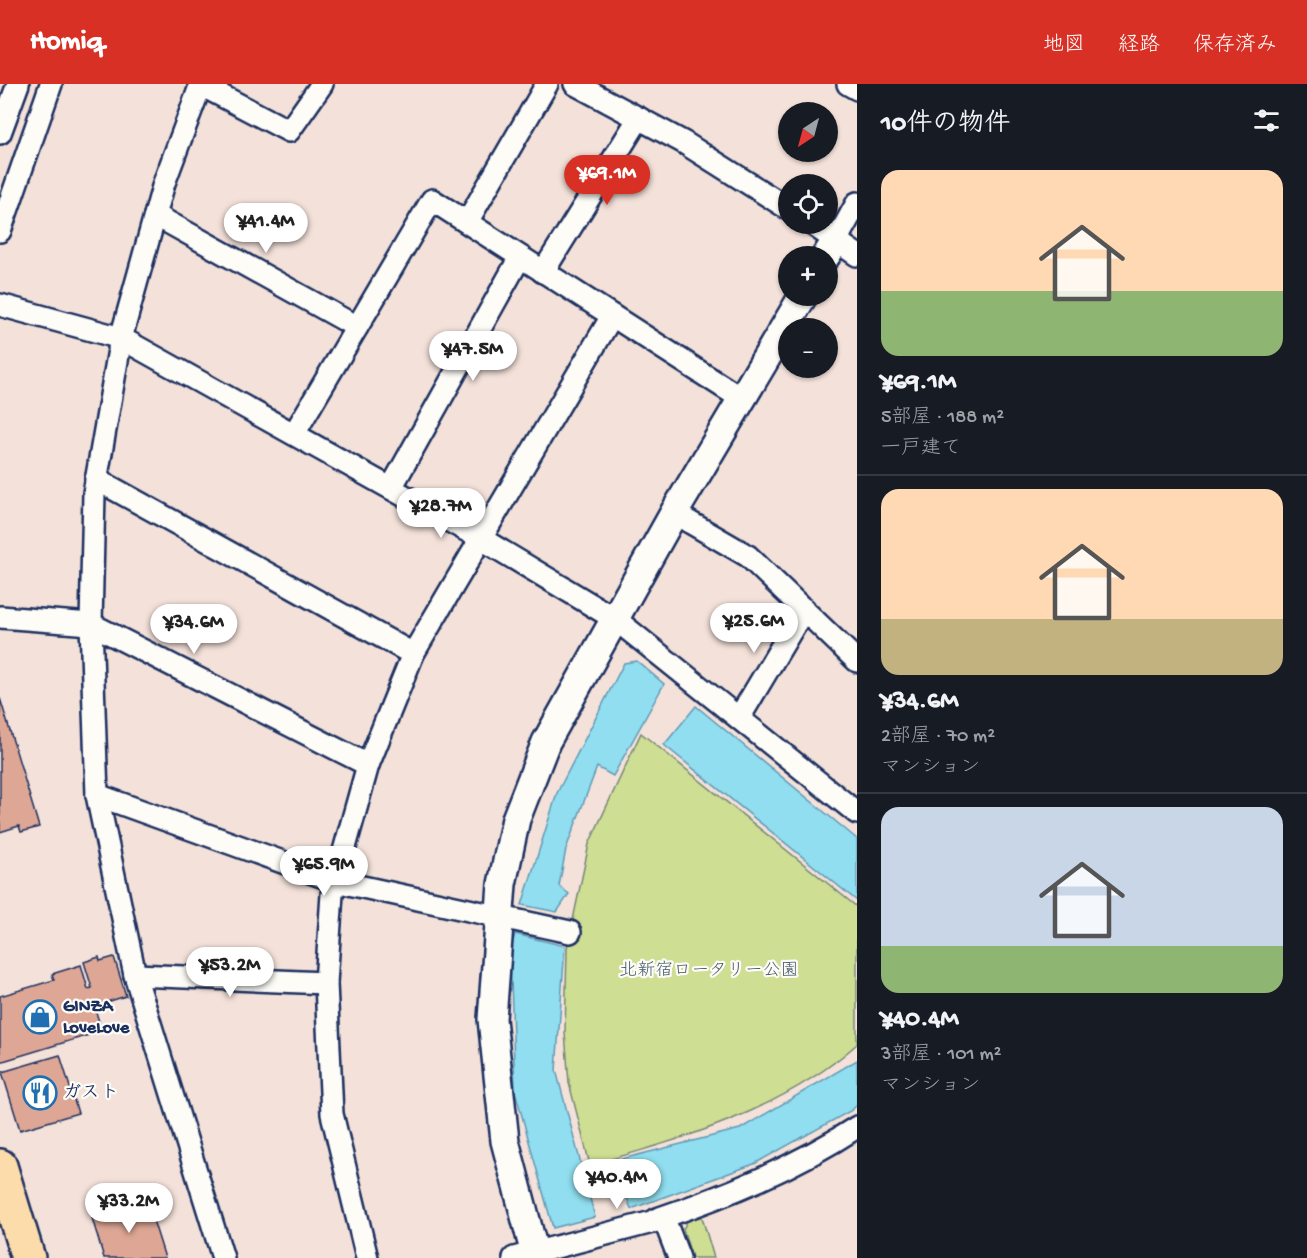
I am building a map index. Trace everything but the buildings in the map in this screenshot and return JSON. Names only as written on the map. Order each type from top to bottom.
[{"type":"highway","points":[[0,1166],[8,1258]]},
{"type":"highway","points":[[5,1220],[28,1258]]},
{"type":"street","points":[[0,133],[18,84]]},
{"type":"street","points":[[0,231],[51,84]]},
{"type":"street","points":[[223,1258],[135,975],[98,795],[91,624],[94,494],[120,338],[164,183],[200,84],[289,131],[322,84]]},
{"type":"street","points":[[467,222],[547,84]]},
{"type":"street","points":[[575,84],[683,142],[778,202]]},
{"type":"street","points":[[849,84],[857,89]]},
{"type":"street","points":[[543,272],[639,118]]},
{"type":"street","points":[[294,434],[432,200],[742,399]]},
{"type":"street","points":[[823,234],[840,250],[857,203]]},
{"type":"street","points":[[155,215],[357,327]]},
{"type":"street","points":[[391,488],[520,257]]},
{"type":"street","points":[[0,305],[120,338],[480,538],[615,619],[857,813]]},
{"type":"street","points":[[797,306],[674,513],[546,742],[516,819],[502,884],[492,1019],[505,1141],[528,1256],[657,1219],[757,1183],[802,1161],[857,1127]]},
{"type":"street","points":[[367,1258],[332,1114],[326,983],[332,894],[335,881],[368,765],[413,654],[612,316]]},
{"type":"street","points":[[96,479],[413,654]]},
{"type":"street","points":[[674,513],[748,556],[857,661]]},
{"type":"street","points":[[739,718],[804,609]]},
{"type":"street","points":[[0,617],[91,624],[368,765]]},
{"type":"street","points":[[98,795],[335,881],[570,932]]},
{"type":"street","points":[[135,975],[326,983]]},
{"type":"street","points":[[657,1219],[664,1219],[679,1258]]},
{"type":"green space","name":"北新宿ロータリー公園","points":[[641,733],[857,907],[857,1044],[828,1067],[797,1087],[731,1120],[590,1165],[569,1083],[565,1033],[567,948],[589,844]]},
{"type":"green space","points":[[701,1214],[714,1258],[692,1258],[683,1229],[689,1218]]},
{"type":"water","points":[[637,661],[664,684],[613,776],[597,767],[566,849],[559,886],[569,894],[557,912],[522,905],[557,793],[624,663]]},
{"type":"water","points":[[696,706],[857,839],[857,901],[664,745]]},
{"type":"water","points":[[515,934],[565,946],[556,1070],[595,1217],[553,1228],[515,1091],[510,953]]},
{"type":"water","points":[[857,1060],[857,1105],[852,1110],[754,1164],[631,1209],[614,1161],[740,1129]]},
{"type":"place","name":"GINZA LoveLove","points":[[40,1017]]},
{"type":"place","name":"ガスト","points":[[40,1093]]}]
